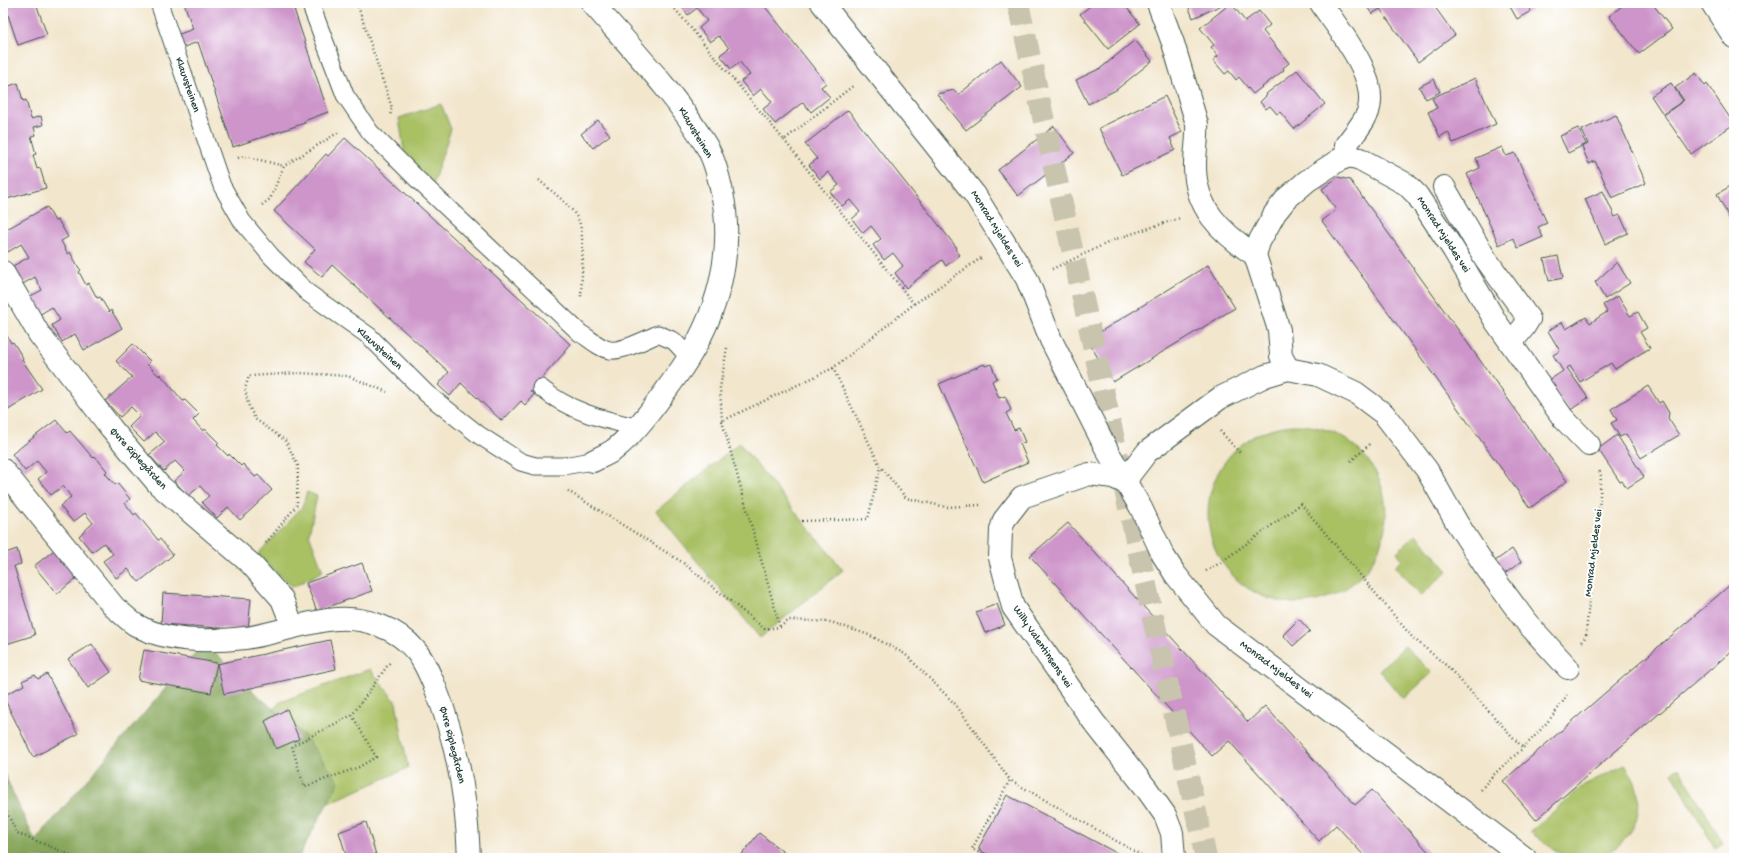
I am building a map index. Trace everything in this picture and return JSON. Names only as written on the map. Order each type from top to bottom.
[{"type":"street","name":"Klauvsteinen","points":[[592,3],[679,105],[708,148],[719,177],[727,214],[727,250],[721,286],[707,323],[689,357],[666,390],[636,427],[614,450],[593,461]]},
{"type":"street","name":"Monrad Mjeldes vei","points":[[822,3],[975,195],[1005,242],[1027,279],[1051,340],[1141,508],[1163,555],[1183,584],[1216,625],[1525,858]]},
{"type":"street","points":[[1158,3],[1173,43],[1196,124],[1198,136],[1195,164],[1197,187],[1211,218],[1242,246],[1255,255]]},
{"type":"street","points":[[1288,369],[1281,356],[1279,330],[1255,255],[1259,242],[1275,212],[1287,198],[1307,181],[1339,160],[1349,156],[1346,145],[1367,113],[1371,101],[1370,86],[1367,76],[1321,3]]},
{"type":"street","points":[[1712,3],[1734,37]]},
{"type":"street","name":"Monrad Mjeldes vei","points":[[1349,156],[1360,158],[1389,173],[1406,184],[1417,195],[1511,343],[1563,418],[1589,445]]},
{"type":"street","points":[[1444,187],[1485,258],[1529,319],[1511,343]]},
{"type":"street","name":"Øvre Riplegården","points":[[3,272],[39,334],[116,434],[159,485],[251,564],[282,599],[293,627]]},
{"type":"street","points":[[1022,497],[1089,474],[1113,477],[1126,482],[1130,474],[1147,452],[1220,398],[1265,376],[1288,369],[1318,375],[1356,393],[1384,414],[1427,470],[1457,523],[1485,566],[1527,623],[1568,668]]},
{"type":"street","name":"Øvre Riplegården","points":[[3,470],[115,608],[136,625],[166,637],[192,640],[246,638],[337,618],[364,621],[395,631],[416,650],[430,674],[442,703],[450,730],[464,795],[468,824],[469,858]]},
{"type":"street","name":"Willy Valentinsens vei","points":[[1022,497],[1004,520],[1001,530],[1001,569],[1013,607],[1093,722],[1146,788],[1165,815],[1172,833],[1174,858]]},
{"type":"lane","name":"Klauvsteinen","points":[[159,3],[222,186],[243,220],[271,256],[308,293],[369,336],[427,394],[479,434],[521,462],[536,466],[563,466],[593,461]]},
{"type":"lane","points":[[310,3],[345,95],[370,132],[418,180],[573,326],[600,346],[610,350],[619,350],[658,334],[674,342],[689,357]]},
{"type":"lane","points":[[540,388],[561,403],[577,410],[598,418],[636,427]]},
{"type":"path","points":[[670,3],[784,140],[914,304]]},
{"type":"path","points":[[784,140],[875,68]]},
{"type":"path","points":[[243,220],[270,199],[284,166],[316,145]]},
{"type":"path","points":[[215,166],[244,156],[284,166]]},
{"type":"path","points":[[539,180],[571,209],[578,220],[582,231],[580,301],[573,326]]},
{"type":"path","points":[[1027,279],[1116,239],[1207,210]]},
{"type":"path","points":[[722,421],[834,368],[914,304],[1005,242]]},
{"type":"path","points":[[707,323],[728,342],[720,388],[722,421],[780,627]]},
{"type":"path","points":[[834,368],[880,466],[906,498],[946,507],[985,505],[1022,497]]},
{"type":"path","points":[[251,564],[249,554],[268,541],[297,505],[298,466],[286,441],[255,419],[248,404],[245,389],[249,376],[300,373],[348,376],[390,393],[427,394]]},
{"type":"path","name":"Monrad Mjeldes vei","points":[[1580,645],[1586,636],[1593,574],[1593,560],[1600,519],[1601,476],[1598,465]]},
{"type":"path","points":[[802,522],[868,519],[880,466]]},
{"type":"path","points":[[562,487],[682,562],[765,629],[780,627],[788,620],[830,622],[869,635],[905,654],[956,705],[1010,780],[1146,858]]},
{"type":"path","points":[[1183,584],[1220,563],[1301,504],[1412,637],[1447,666],[1523,748]]},
{"type":"path","points":[[352,715],[376,757],[359,767],[304,786],[292,746],[352,715],[405,640]]},
{"type":"path","points":[[1472,817],[1481,790],[1492,774],[1523,748],[1559,708],[1569,692]]},
{"type":"path","points":[[3,766],[3,788]]},
{"type":"path","points":[[989,858],[972,849],[1010,780]]},
{"type":"path","points":[[3,804],[17,833],[68,854],[72,858]]},
{"type":"green space","points":[[441,104],[451,129],[432,186],[405,157],[399,118]]},
{"type":"green space","points":[[1297,425],[1314,427],[1331,432],[1346,440],[1360,451],[1371,465],[1379,480],[1384,497],[1386,514],[1384,531],[1379,548],[1371,563],[1360,577],[1346,588],[1331,596],[1314,601],[1297,603],[1280,601],[1263,596],[1248,588],[1234,577],[1223,563],[1215,548],[1210,531],[1208,514],[1210,497],[1215,480],[1223,465],[1234,451],[1248,440],[1263,432],[1280,427]]},
{"type":"green space","points":[[739,443],[843,570],[760,638],[656,511]]},
{"type":"green space","points":[[307,492],[317,496],[309,534],[323,571],[293,587],[257,555],[302,507]]},
{"type":"green space","points":[[1416,534],[1448,571],[1420,596],[1395,566],[1402,559],[1397,552]]},
{"type":"green space","points":[[205,642],[257,695],[303,734],[339,782],[298,858],[3,858],[3,771],[35,841]]},
{"type":"green space","points":[[1405,646],[1432,673],[1403,699],[1379,670]]},
{"type":"green space","points":[[370,669],[396,702],[408,768],[295,818],[262,722],[280,702]]},
{"type":"green space","points":[[1625,765],[1634,781],[1638,797],[1638,813],[1633,828],[1623,841],[1611,850],[1594,857],[1575,858],[1557,851],[1530,832],[1584,785]]},
{"type":"green space","points":[[1675,769],[1680,769],[1723,843],[1715,848],[1672,773]]},
{"type":"building","points":[[4,3],[36,3],[47,35],[18,45]]},
{"type":"building","points":[[184,3],[292,3],[328,112],[304,121],[305,123],[233,147],[198,42],[181,48],[177,35],[193,29]]},
{"type":"building","points":[[679,3],[762,3],[826,83],[821,87],[830,97],[811,112],[803,102],[775,124],[763,109],[772,102],[761,89],[753,96],[741,81],[750,75],[740,62],[731,69],[720,55],[729,48],[719,36],[710,42],[699,28],[707,21],[697,8],[688,15]]},
{"type":"building","points":[[1094,3],[1123,3],[1140,24],[1108,49],[1080,14]]},
{"type":"building","points":[[1187,3],[1227,3],[1193,18]]},
{"type":"building","points":[[1231,3],[1245,21],[1259,11],[1270,25],[1263,31],[1289,63],[1283,68],[1284,70],[1253,94],[1239,77],[1236,80],[1229,71],[1225,74],[1213,60],[1218,56],[1211,47],[1214,45],[1200,28]]},
{"type":"building","points":[[1358,3],[1432,3],[1455,35],[1418,62],[1380,9],[1372,14],[1365,4],[1361,7]]},
{"type":"building","points":[[1508,3],[1527,3],[1531,11],[1517,19]]},
{"type":"building","points":[[1626,3],[1652,3],[1672,29],[1639,54],[1609,16]]},
{"type":"building","points":[[1135,40],[1152,61],[1116,90],[1088,104],[1076,80],[1101,68]]},
{"type":"building","points":[[1001,60],[1022,87],[966,130],[937,94],[954,90],[958,95]]},
{"type":"building","points":[[1297,70],[1325,104],[1294,129],[1280,112],[1277,114],[1270,106],[1266,109],[1260,102],[1267,95],[1266,94]]},
{"type":"building","points":[[1696,73],[1705,86],[1707,84],[1734,124],[1691,154],[1664,115],[1684,100],[1675,88]]},
{"type":"building","points":[[1475,78],[1496,124],[1453,143],[1448,132],[1440,137],[1428,112],[1437,108],[1432,98]]},
{"type":"building","points":[[1434,79],[1440,92],[1426,99],[1419,87]]},
{"type":"building","points":[[18,83],[23,101],[26,100],[31,119],[41,116],[43,125],[34,127],[36,135],[31,136],[36,154],[33,155],[37,169],[40,168],[46,188],[3,200],[3,88]]},
{"type":"building","points":[[1671,83],[1683,101],[1663,114],[1651,96]]},
{"type":"building","points":[[1165,96],[1182,132],[1170,138],[1175,150],[1122,175],[1099,128]]},
{"type":"building","points":[[848,110],[957,248],[955,249],[960,255],[946,266],[942,260],[906,288],[895,273],[903,266],[893,253],[884,260],[873,245],[881,239],[871,226],[863,233],[852,219],[860,212],[850,200],[842,206],[830,192],[839,185],[828,172],[820,179],[809,165],[817,159],[805,144]]},
{"type":"building","points":[[1616,115],[1646,183],[1612,198],[1595,161],[1589,164],[1582,147],[1588,144],[1582,130]]},
{"type":"building","points":[[598,120],[610,135],[593,148],[581,134]]},
{"type":"building","points":[[1054,126],[1074,153],[1018,196],[998,170]]},
{"type":"building","points":[[1578,128],[1586,144],[1568,153],[1560,136]]},
{"type":"building","points":[[345,138],[570,344],[564,351],[565,352],[530,391],[534,394],[525,405],[521,401],[502,421],[461,383],[450,396],[438,385],[449,372],[332,265],[322,277],[304,262],[315,249],[274,211],[326,154],[328,156]]},
{"type":"building","points":[[1502,147],[1506,156],[1515,153],[1547,223],[1538,227],[1543,237],[1518,248],[1513,238],[1499,245],[1467,174],[1480,168],[1476,158]]},
{"type":"building","points":[[1338,177],[1350,180],[1567,481],[1530,508],[1322,221],[1336,210],[1322,189]]},
{"type":"building","points":[[1734,184],[1734,228],[1717,194]]},
{"type":"building","points":[[1603,191],[1615,217],[1620,215],[1628,233],[1605,244],[1585,199]]},
{"type":"building","points":[[47,207],[55,221],[58,220],[68,237],[61,241],[68,254],[70,252],[81,270],[79,272],[86,285],[89,283],[97,298],[100,297],[109,312],[111,310],[122,328],[84,350],[75,334],[62,342],[52,325],[60,320],[52,307],[39,315],[29,297],[42,290],[35,277],[21,285],[11,267],[29,257],[21,244],[8,252],[3,242],[3,231]]},
{"type":"building","points":[[1558,256],[1563,278],[1549,281],[1544,259]]},
{"type":"building","points":[[1617,262],[1630,283],[1605,299],[1595,282]]},
{"type":"building","points":[[1208,265],[1235,308],[1113,382],[1087,340]]},
{"type":"building","points":[[1618,296],[1630,316],[1638,312],[1647,328],[1640,332],[1650,348],[1615,369],[1611,363],[1580,382],[1570,366],[1567,368],[1588,398],[1569,411],[1548,381],[1563,371],[1553,355],[1560,351],[1548,331],[1562,322],[1566,329],[1586,317],[1590,323],[1607,312],[1603,305]]},
{"type":"building","points":[[3,329],[11,343],[13,342],[23,358],[22,360],[42,389],[5,412],[3,409]]},
{"type":"building","points":[[133,344],[150,361],[147,364],[159,376],[160,374],[183,401],[185,400],[199,414],[193,420],[203,431],[205,429],[219,443],[217,445],[228,456],[229,454],[241,466],[243,464],[255,477],[258,475],[272,490],[240,520],[228,507],[217,518],[202,502],[209,496],[200,486],[188,496],[174,481],[185,471],[175,461],[164,471],[149,455],[165,442],[155,432],[144,442],[129,427],[140,416],[131,407],[120,417],[105,401],[132,377],[116,361]]},
{"type":"building","points":[[984,364],[985,366],[991,364],[997,378],[992,381],[999,398],[1005,396],[1011,410],[1006,413],[1014,430],[1019,428],[1025,442],[1020,444],[1028,462],[983,482],[939,384]]},
{"type":"building","points":[[1648,386],[1659,403],[1662,401],[1669,413],[1668,418],[1679,435],[1641,458],[1626,434],[1620,437],[1611,423],[1617,420],[1611,409]]},
{"type":"building","points":[[56,420],[67,433],[70,431],[93,458],[95,456],[107,471],[105,473],[115,485],[117,483],[130,499],[125,503],[134,515],[136,513],[158,540],[160,539],[173,555],[139,582],[128,569],[116,578],[103,561],[113,554],[104,543],[92,552],[79,536],[93,523],[85,513],[73,522],[60,506],[71,497],[63,486],[51,495],[38,479],[46,472],[37,461],[25,471],[12,454]]},
{"type":"building","points":[[1617,435],[1644,477],[1627,488],[1622,481],[1620,482],[1598,449]]},
{"type":"building","points":[[1068,523],[1248,722],[1265,706],[1355,805],[1372,790],[1434,858],[1366,858],[1336,825],[1319,841],[1229,741],[1212,756],[1030,556]]},
{"type":"building","points":[[58,547],[80,575],[57,594],[34,566]]},
{"type":"building","points":[[17,549],[21,564],[14,566],[35,635],[3,645],[3,554]]},
{"type":"building","points":[[1512,549],[1521,562],[1500,577],[1491,564]]},
{"type":"building","points":[[362,563],[372,591],[317,611],[306,583]]},
{"type":"building","points":[[1730,585],[1734,590],[1734,649],[1536,820],[1503,781]]},
{"type":"building","points":[[163,593],[251,599],[248,630],[161,624]]},
{"type":"building","points":[[997,604],[1005,625],[985,633],[976,612]]},
{"type":"building","points":[[1299,619],[1310,631],[1293,646],[1283,635]]},
{"type":"building","points":[[330,640],[336,669],[224,694],[217,664]]},
{"type":"building","points":[[92,644],[111,672],[88,688],[68,659]]},
{"type":"building","points":[[144,650],[217,663],[211,693],[138,680]]},
{"type":"building","points":[[47,674],[78,734],[33,757],[3,696],[24,685],[22,681],[35,675],[38,679]]},
{"type":"building","points":[[287,709],[299,739],[276,749],[265,721]]},
{"type":"building","points":[[1007,795],[1126,858],[995,858],[979,850],[979,847]]},
{"type":"building","points":[[366,822],[377,858],[347,858],[339,832]]},
{"type":"building","points":[[759,833],[791,858],[739,858]]},
{"type":"tunnel","points":[[1018,3],[1206,858]]}]
